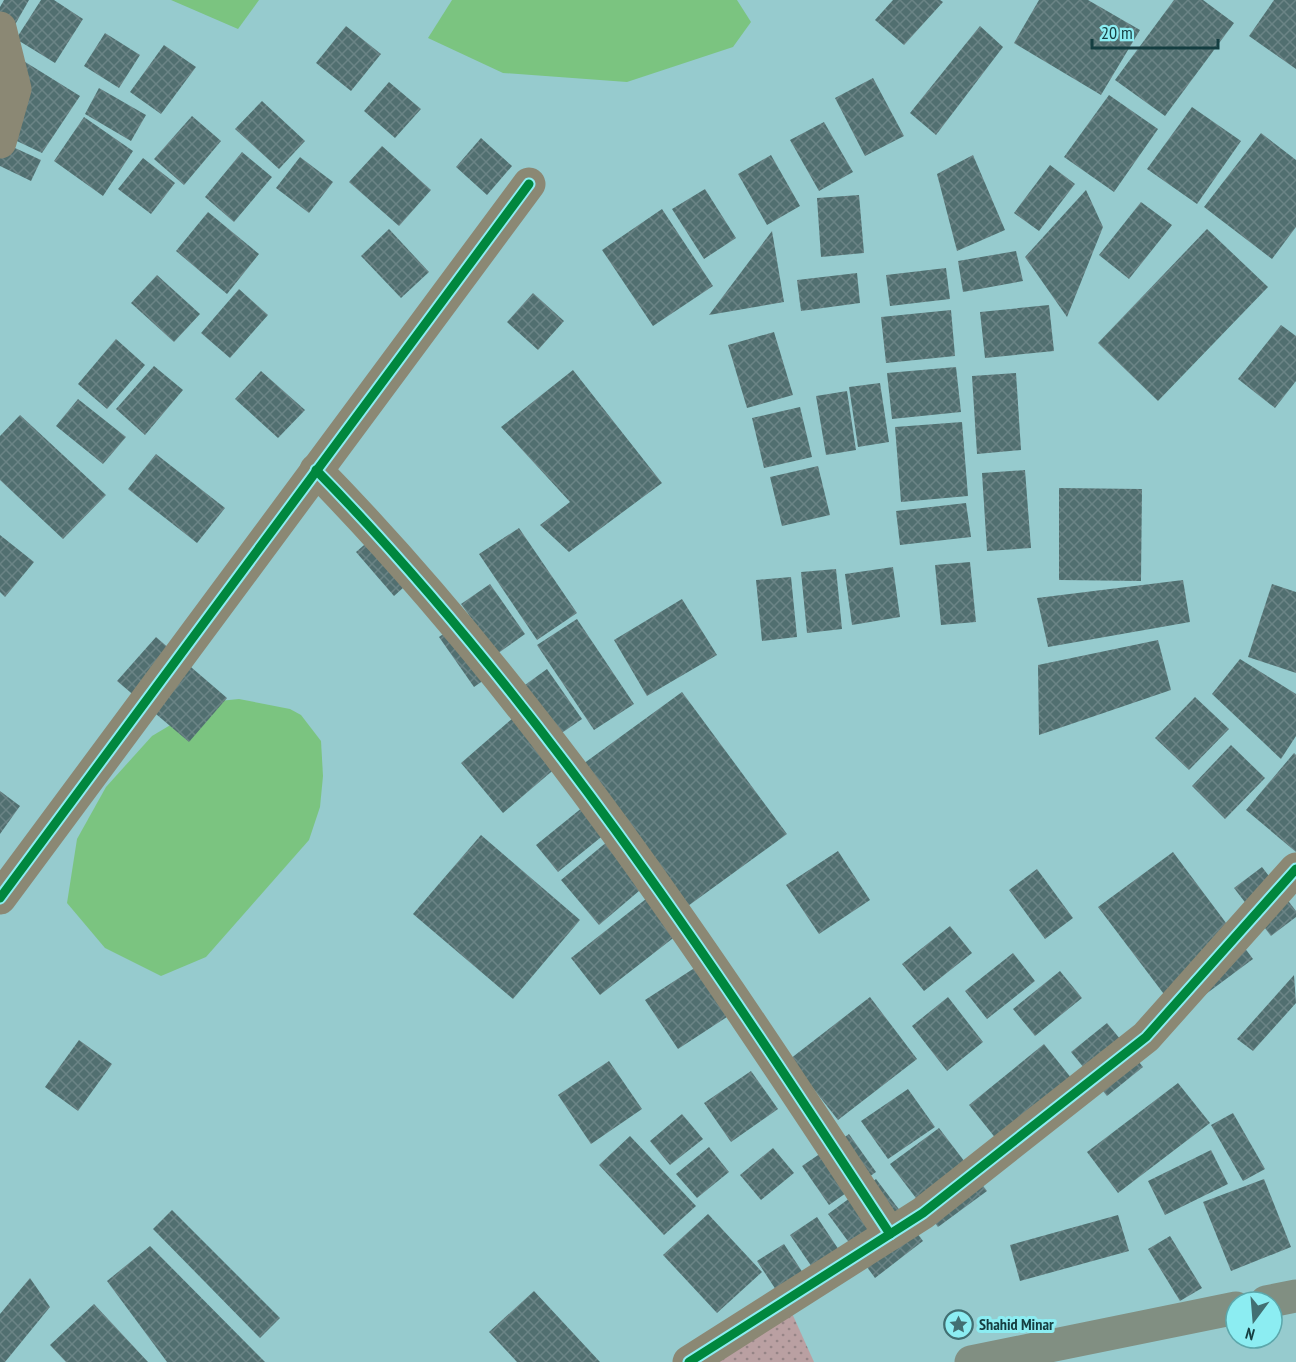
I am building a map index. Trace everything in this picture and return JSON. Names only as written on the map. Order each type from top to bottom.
[{"type":"main road","points":[[976,1362],[1224,1310]]},
{"type":"street","points":[[0,28],[15,89],[0,142]]},
{"type":"street","points":[[0,898],[529,184]]},
{"type":"street","points":[[316,471],[385,540],[527,711],[655,884],[890,1234]]},
{"type":"street","points":[[689,1362],[923,1213],[1146,1037],[1296,869]]},
{"type":"shaded area","points":[[171,0],[259,0],[238,29]]},
{"type":"shaded area","points":[[452,0],[737,0],[751,22],[733,47],[627,82],[503,73],[428,38]]},
{"type":"shaded area","points":[[239,699],[290,709],[301,715],[321,741],[323,776],[320,807],[309,840],[206,957],[161,976],[105,948],[67,903],[77,839],[106,787],[152,736],[209,702]]},
{"type":"shaded area","points":[[786,1300],[814,1362],[689,1362]]},
{"type":"building","points":[[4,0],[29,0],[12,30],[0,22],[0,7]]},
{"type":"building","points":[[41,0],[54,0],[83,19],[55,63],[16,39]]},
{"type":"building","points":[[893,0],[940,0],[943,2],[904,45],[875,20]]},
{"type":"building","points":[[1039,0],[1088,0],[1140,30],[1101,95],[1014,43]]},
{"type":"building","points":[[1174,0],[1203,0],[1234,23],[1165,116],[1115,80]]},
{"type":"building","points":[[1274,0],[1296,0],[1296,69],[1249,36]]},
{"type":"building","points":[[346,26],[381,54],[351,91],[316,63]]},
{"type":"building","points":[[980,26],[1003,47],[936,135],[910,113]]},
{"type":"building","points":[[105,33],[140,55],[119,88],[84,66]]},
{"type":"building","points":[[164,45],[196,67],[161,114],[130,92]]},
{"type":"building","points":[[14,55],[80,96],[42,153],[0,133]]},
{"type":"building","points":[[873,78],[904,136],[865,156],[835,98]]},
{"type":"building","points":[[389,82],[421,109],[395,138],[364,111]]},
{"type":"building","points":[[99,88],[146,115],[131,141],[85,114]]},
{"type":"building","points":[[1109,95],[1158,129],[1114,192],[1064,157]]},
{"type":"building","points":[[262,101],[305,141],[279,169],[235,129]]},
{"type":"building","points":[[1192,107],[1241,141],[1197,204],[1147,169]]},
{"type":"building","points":[[192,116],[221,141],[184,185],[154,159]]},
{"type":"building","points":[[84,117],[133,151],[103,196],[54,161]]},
{"type":"building","points":[[824,122],[853,172],[819,191],[790,140]]},
{"type":"building","points":[[1261,133],[1296,160],[1296,227],[1272,259],[1204,207]]},
{"type":"building","points":[[481,138],[512,166],[487,195],[456,167]]},
{"type":"building","points":[[0,141],[41,160],[31,181],[0,166]]},
{"type":"building","points":[[382,146],[431,190],[399,226],[349,182]]},
{"type":"building","points":[[242,152],[272,177],[234,222],[205,197]]},
{"type":"building","points":[[771,155],[800,206],[767,225],[738,174]]},
{"type":"building","points":[[973,155],[1005,230],[957,251],[937,174]]},
{"type":"building","points":[[300,157],[333,182],[309,213],[276,188]]},
{"type":"building","points":[[143,158],[175,183],[151,214],[118,189]]},
{"type":"building","points":[[1050,165],[1075,184],[1039,231],[1014,213]]},
{"type":"building","points":[[705,189],[736,238],[704,259],[672,209]]},
{"type":"building","points":[[1086,190],[1103,227],[1067,317],[1025,257]]},
{"type":"building","points":[[859,195],[864,253],[821,257],[817,198]]},
{"type":"building","points":[[1141,202],[1172,225],[1129,279],[1099,255]]},
{"type":"building","points":[[662,209],[713,286],[653,326],[602,250]]},
{"type":"building","points":[[208,212],[259,254],[227,294],[176,251]]},
{"type":"building","points":[[389,229],[429,272],[401,298],[361,256]]},
{"type":"building","points":[[1207,229],[1268,287],[1158,401],[1098,343]]},
{"type":"building","points":[[772,231],[784,302],[709,315]]},
{"type":"building","points":[[1016,251],[1023,281],[963,292],[958,261]]},
{"type":"building","points":[[946,268],[950,299],[890,306],[886,275]]},
{"type":"building","points":[[857,273],[860,303],[801,311],[797,280]]},
{"type":"building","points":[[157,275],[200,314],[174,342],[131,303]]},
{"type":"building","points":[[239,289],[268,315],[230,358],[201,333]]},
{"type":"building","points":[[533,293],[564,321],[538,350],[507,322]]},
{"type":"building","points":[[1049,305],[1054,351],[985,358],[980,312]]},
{"type":"building","points":[[951,310],[955,356],[886,363],[881,317]]},
{"type":"building","points":[[1281,325],[1296,336],[1296,381],[1275,408],[1238,379]]},
{"type":"building","points":[[774,332],[793,395],[747,408],[728,345]]},
{"type":"building","points":[[116,339],[145,365],[107,409],[78,384]]},
{"type":"building","points":[[154,366],[183,390],[145,435],[116,409]]},
{"type":"building","points":[[956,367],[961,412],[892,419],[887,373]]},
{"type":"building","points":[[573,370],[662,483],[569,552],[540,525],[570,502],[501,427]]},
{"type":"building","points":[[261,371],[305,410],[278,438],[235,399]]},
{"type":"building","points":[[1016,373],[1021,450],[977,454],[972,376]]},
{"type":"building","points":[[880,383],[889,442],[858,447],[849,387]]},
{"type":"building","points":[[847,391],[856,450],[826,455],[816,396]]},
{"type":"building","points":[[78,399],[126,437],[103,464],[56,426]]},
{"type":"building","points":[[800,407],[812,457],[764,468],[752,418]]},
{"type":"building","points":[[20,415],[106,495],[63,539],[0,480],[0,436]]},
{"type":"building","points":[[962,422],[968,496],[901,502],[895,427]]},
{"type":"building","points":[[156,454],[225,508],[197,543],[128,489]]},
{"type":"building","points":[[818,466],[830,515],[782,526],[770,477]]},
{"type":"building","points":[[1025,470],[1031,548],[987,551],[982,473]]},
{"type":"building","points":[[1059,488],[1142,489],[1141,581],[1059,580]]},
{"type":"building","points":[[966,503],[971,537],[900,545],[896,511]]},
{"type":"building","points":[[385,527],[423,570],[394,596],[356,552]]},
{"type":"building","points":[[519,528],[577,613],[537,640],[479,554]]},
{"type":"building","points":[[0,535],[34,562],[5,597],[0,592]]},
{"type":"building","points":[[970,562],[976,622],[941,625],[935,565]]},
{"type":"building","points":[[893,567],[900,617],[852,625],[845,574]]},
{"type":"building","points":[[836,569],[842,629],[807,633],[801,572]]},
{"type":"building","points":[[791,577],[797,637],[762,641],[756,580]]},
{"type":"building","points":[[1183,580],[1190,622],[1048,647],[1037,598]]},
{"type":"building","points":[[490,584],[525,634],[497,654],[461,604]]},
{"type":"building","points":[[1272,584],[1296,592],[1296,673],[1248,657]]},
{"type":"building","points":[[682,599],[717,655],[647,696],[614,640]]},
{"type":"building","points":[[468,617],[503,667],[474,687],[439,637]]},
{"type":"building","points":[[577,619],[634,704],[594,730],[537,645]]},
{"type":"building","points":[[156,637],[227,698],[189,742],[117,681]]},
{"type":"building","points":[[1158,640],[1171,690],[1039,735],[1038,665]]},
{"type":"building","points":[[1240,659],[1296,694],[1296,736],[1281,759],[1212,694]]},
{"type":"building","points":[[547,669],[582,719],[553,739],[518,690]]},
{"type":"building","points":[[682,692],[787,834],[677,914],[572,772]]},
{"type":"building","points":[[1195,697],[1229,729],[1189,770],[1155,738]]},
{"type":"building","points":[[521,711],[564,761],[503,813],[461,763]]},
{"type":"building","points":[[1231,745],[1265,778],[1225,819],[1192,786]]},
{"type":"building","points":[[1294,753],[1296,755],[1296,852],[1246,810]]},
{"type":"building","points":[[0,791],[20,806],[0,834]]},
{"type":"building","points":[[583,807],[605,834],[558,872],[536,845]]},
{"type":"building","points":[[481,835],[580,920],[513,999],[413,914]]},
{"type":"building","points":[[608,841],[646,885],[599,925],[561,880]]},
{"type":"building","points":[[838,851],[870,900],[819,934],[786,885]]},
{"type":"building","points":[[1173,852],[1253,959],[1179,1014],[1098,907]]},
{"type":"building","points":[[1262,867],[1296,911],[1296,917],[1271,936],[1234,888]]},
{"type":"building","points":[[1037,869],[1073,918],[1045,939],[1009,890]]},
{"type":"building","points":[[651,895],[681,932],[600,995],[571,958]]},
{"type":"building","points":[[950,926],[972,953],[924,991],[902,964]]},
{"type":"building","points":[[1013,953],[1035,981],[987,1019],[965,991]]},
{"type":"building","points":[[696,967],[730,1015],[678,1049],[645,1000]]},
{"type":"building","points":[[1060,971],[1082,998],[1035,1036],[1013,1009]]},
{"type":"building","points":[[1294,975],[1296,1003],[1253,1051],[1237,1039]]},
{"type":"building","points":[[870,997],[917,1059],[838,1120],[790,1059]]},
{"type":"building","points":[[948,997],[983,1042],[947,1071],[912,1026]]},
{"type":"building","points":[[1107,1023],[1143,1067],[1107,1096],[1071,1052]]},
{"type":"building","points":[[79,1040],[112,1064],[78,1111],[45,1087]]},
{"type":"building","points":[[1044,1044],[1076,1084],[1001,1145],[969,1105]]},
{"type":"building","points":[[609,1061],[642,1109],[591,1144],[558,1095]]},
{"type":"building","points":[[751,1071],[778,1109],[731,1142],[704,1103]]},
{"type":"building","points":[[1178,1083],[1210,1123],[1118,1193],[1087,1152]]},
{"type":"building","points":[[908,1089],[935,1127],[888,1159],[861,1121]]},
{"type":"building","points":[[1233,1113],[1265,1169],[1243,1181],[1211,1125]]},
{"type":"building","points":[[682,1114],[703,1139],[670,1165],[650,1141]]},
{"type":"building","points":[[939,1128],[987,1191],[938,1227],[890,1164]]},
{"type":"building","points":[[849,1134],[876,1172],[829,1205],[802,1166]]},
{"type":"building","points":[[630,1136],[696,1206],[664,1235],[599,1165]]},
{"type":"building","points":[[709,1147],[729,1172],[697,1198],[676,1174]]},
{"type":"building","points":[[773,1148],[794,1173],[761,1200],[740,1175]]},
{"type":"building","points":[[1211,1150],[1228,1184],[1165,1215],[1148,1181]]},
{"type":"building","points":[[876,1179],[923,1241],[875,1278],[828,1214]]},
{"type":"building","points":[[1264,1179],[1291,1247],[1231,1271],[1203,1202]]},
{"type":"building","points":[[172,1210],[280,1318],[260,1338],[153,1229]]},
{"type":"building","points":[[708,1214],[762,1272],[717,1313],[663,1255]]},
{"type":"building","points":[[1118,1215],[1129,1251],[1020,1281],[1010,1245]]},
{"type":"building","points":[[817,1217],[841,1253],[814,1270],[790,1235]]},
{"type":"building","points":[[1170,1236],[1202,1288],[1180,1301],[1148,1249]]},
{"type":"building","points":[[784,1244],[807,1279],[780,1296],[757,1261]]},
{"type":"building","points":[[150,1246],[265,1362],[167,1362],[107,1281]]},
{"type":"building","points":[[30,1278],[50,1307],[5,1362],[0,1362],[0,1314]]},
{"type":"building","points":[[534,1291],[600,1362],[517,1362],[489,1332]]},
{"type":"building","points":[[94,1304],[148,1362],[66,1362],[50,1345]]},
{"type":"cycle path","points":[[0,898],[529,184]]},
{"type":"cycle path","points":[[316,470],[398,558],[476,649],[550,742],[691,936],[890,1234]]},
{"type":"cycle path","points":[[689,1362],[923,1213],[1146,1037],[1296,869]]},
{"type":"place","name":"Shahid Minar","points":[[958,1324]]}]
